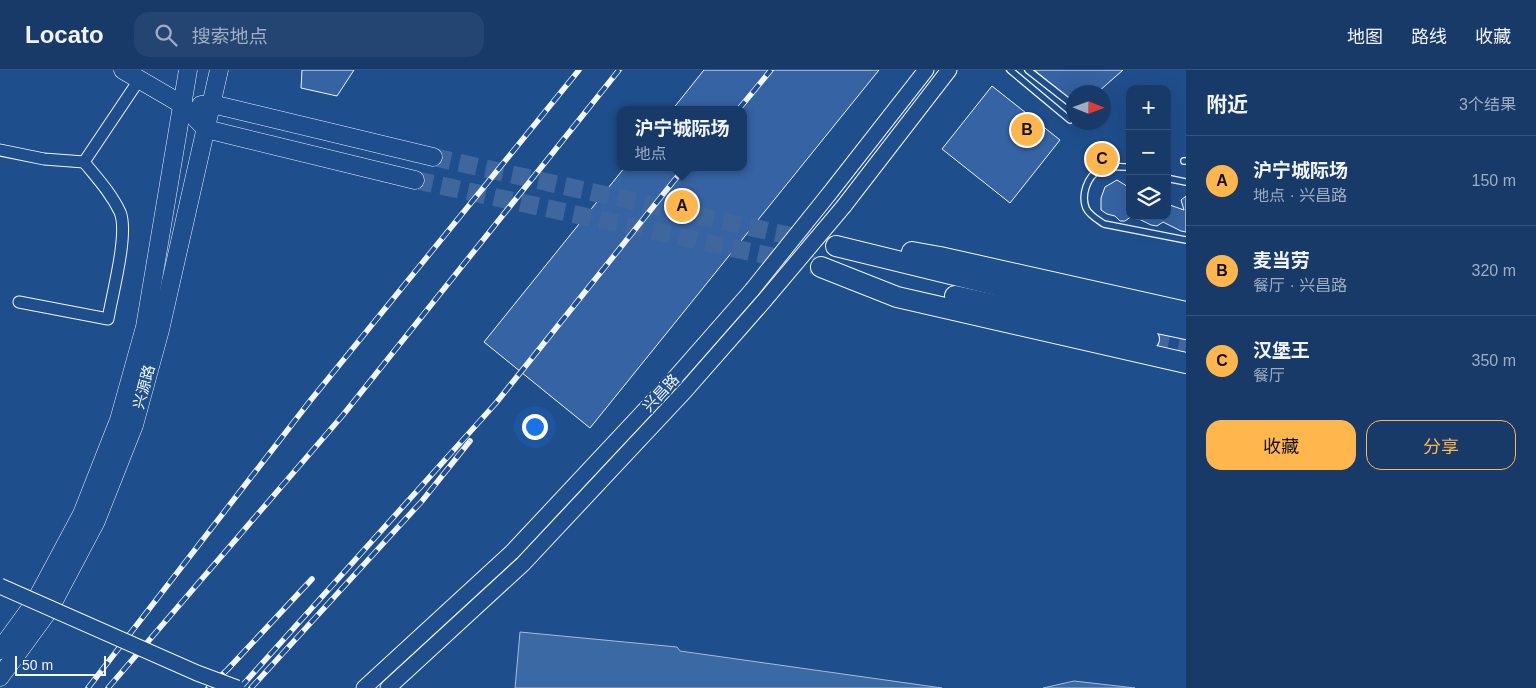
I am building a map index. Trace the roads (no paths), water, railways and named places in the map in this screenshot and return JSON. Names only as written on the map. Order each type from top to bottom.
[{"type":"highway","points":[[1186,312],[940,257],[895,250],[836,246],[1109,313],[1186,329]]},
{"type":"highway","points":[[1149,339],[821,267],[897,297],[1186,363]]},
{"type":"main road","points":[[123,70],[183,105],[206,129],[415,180]]},
{"type":"main road","name":"兴源路","points":[[0,650],[35,602],[82,514],[119,420],[145,326],[188,70]]},
{"type":"main road","name":"兴源路","points":[[0,676],[49,610],[96,521],[134,425],[160,330],[219,70]]},
{"type":"main road","name":"兴昌路","points":[[364,688],[512,552],[673,380],[752,290],[926,70]]},
{"type":"main road","name":"兴昌路","points":[[388,688],[524,564],[685,391],[844,206],[950,70]]},
{"type":"main road","points":[[183,105],[212,104],[433,157]]},
{"type":"main road","points":[[0,586],[197,673],[237,688]]},
{"type":"street","points":[[84,162],[139,80]]},
{"type":"street","points":[[0,150],[44,159],[84,162],[106,189],[121,214],[122,239],[108,319],[19,302]]},
{"type":"lane","points":[[1010,70],[1066,117]]},
{"type":"lane","points":[[1028,70],[1066,100]]},
{"type":"lane","points":[[1126,167],[1111,166],[1100,170],[1090,178],[1084,193],[1086,209],[1104,224],[1186,240]]},
{"type":"lane","points":[[1171,179],[1186,182]]},
{"type":"water","points":[[520,632],[677,647],[680,651],[942,688],[515,688]]},
{"type":"water","points":[[1074,681],[1135,688],[1043,688]]},
{"type":"tunnel","points":[[433,157],[836,246]]},
{"type":"tunnel","points":[[415,180],[821,267]]},
{"type":"tunnel","points":[[1149,339],[1186,346]]},
{"type":"railway","points":[[88,688],[310,401],[579,70]]},
{"type":"railway","points":[[108,688],[343,415],[619,70]]},
{"type":"railway","points":[[741,106],[771,70]]},
{"type":"railway","points":[[240,688],[496,403],[682,171]]},
{"type":"railway","points":[[251,688],[422,501],[470,441]]},
{"type":"railway","points":[[208,688],[312,579]]},
{"type":"place","name":"麦当劳","points":[[1027,130]]},
{"type":"place","name":"汉堡王","points":[[1102,159]]},
{"type":"place","name":"沪宁城际场","points":[[682,206]]}]
